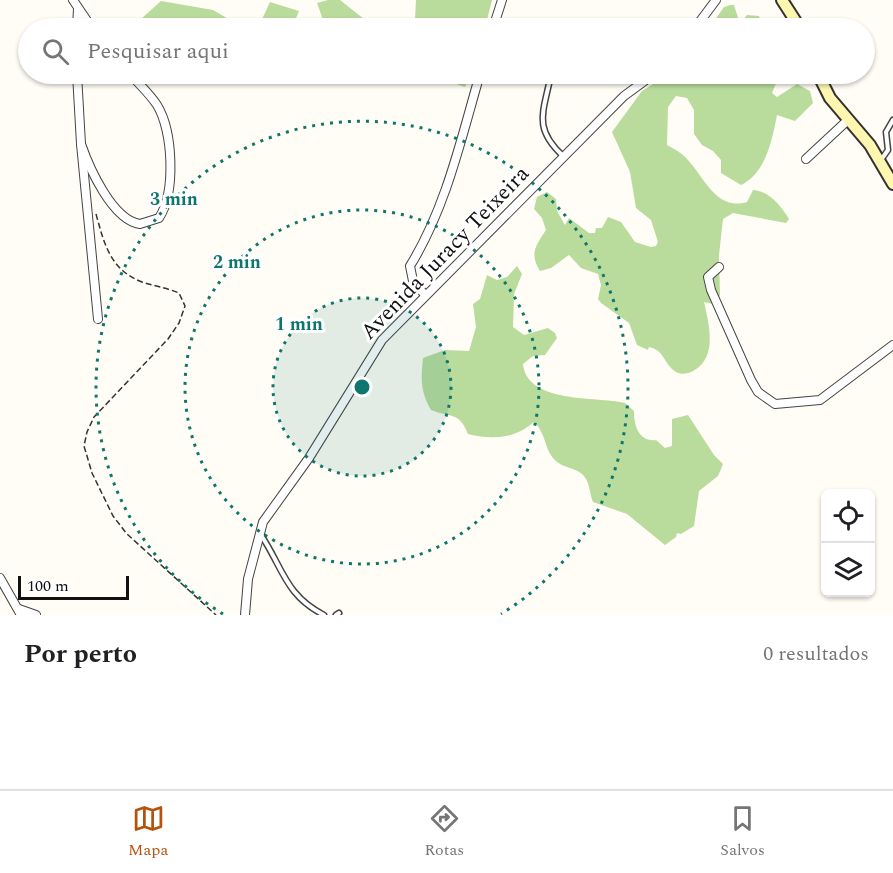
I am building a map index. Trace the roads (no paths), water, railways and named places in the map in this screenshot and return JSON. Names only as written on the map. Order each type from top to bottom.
[{"type":"main road","points":[[782,0],[794,18]]},
{"type":"main road","points":[[823,84],[830,98],[849,119],[880,161],[893,184]]},
{"type":"street","points":[[496,18],[502,0]]},
{"type":"street","points":[[702,18],[716,0]]},
{"type":"street","points":[[76,3],[77,18]]},
{"type":"street","points":[[76,3],[86,18]]},
{"type":"street","points":[[78,84],[98,320]]},
{"type":"street","points":[[81,144],[95,181],[124,215],[140,224],[159,218],[167,200],[170,184],[169,152],[159,108],[139,84]]},
{"type":"street","points":[[425,295],[413,281],[410,266],[428,232],[449,180],[477,84]]},
{"type":"street","name":"Avenida Juracy Teixeira","points":[[245,615],[248,579],[259,532],[269,512],[309,458],[377,347],[425,295],[624,96],[640,84]]},
{"type":"street","points":[[806,159],[849,119]]},
{"type":"street","points":[[719,267],[708,277],[711,290],[751,380],[758,392],[770,402],[788,404],[824,399],[893,345]]},
{"type":"street","points":[[0,578],[20,612],[36,615]]},
{"type":"lane","points":[[549,84],[542,131],[549,143],[564,157]]},
{"type":"lane","points":[[880,161],[888,150],[886,132],[893,120]]},
{"type":"lane","points":[[259,532],[291,590],[298,598],[324,615]]}]
